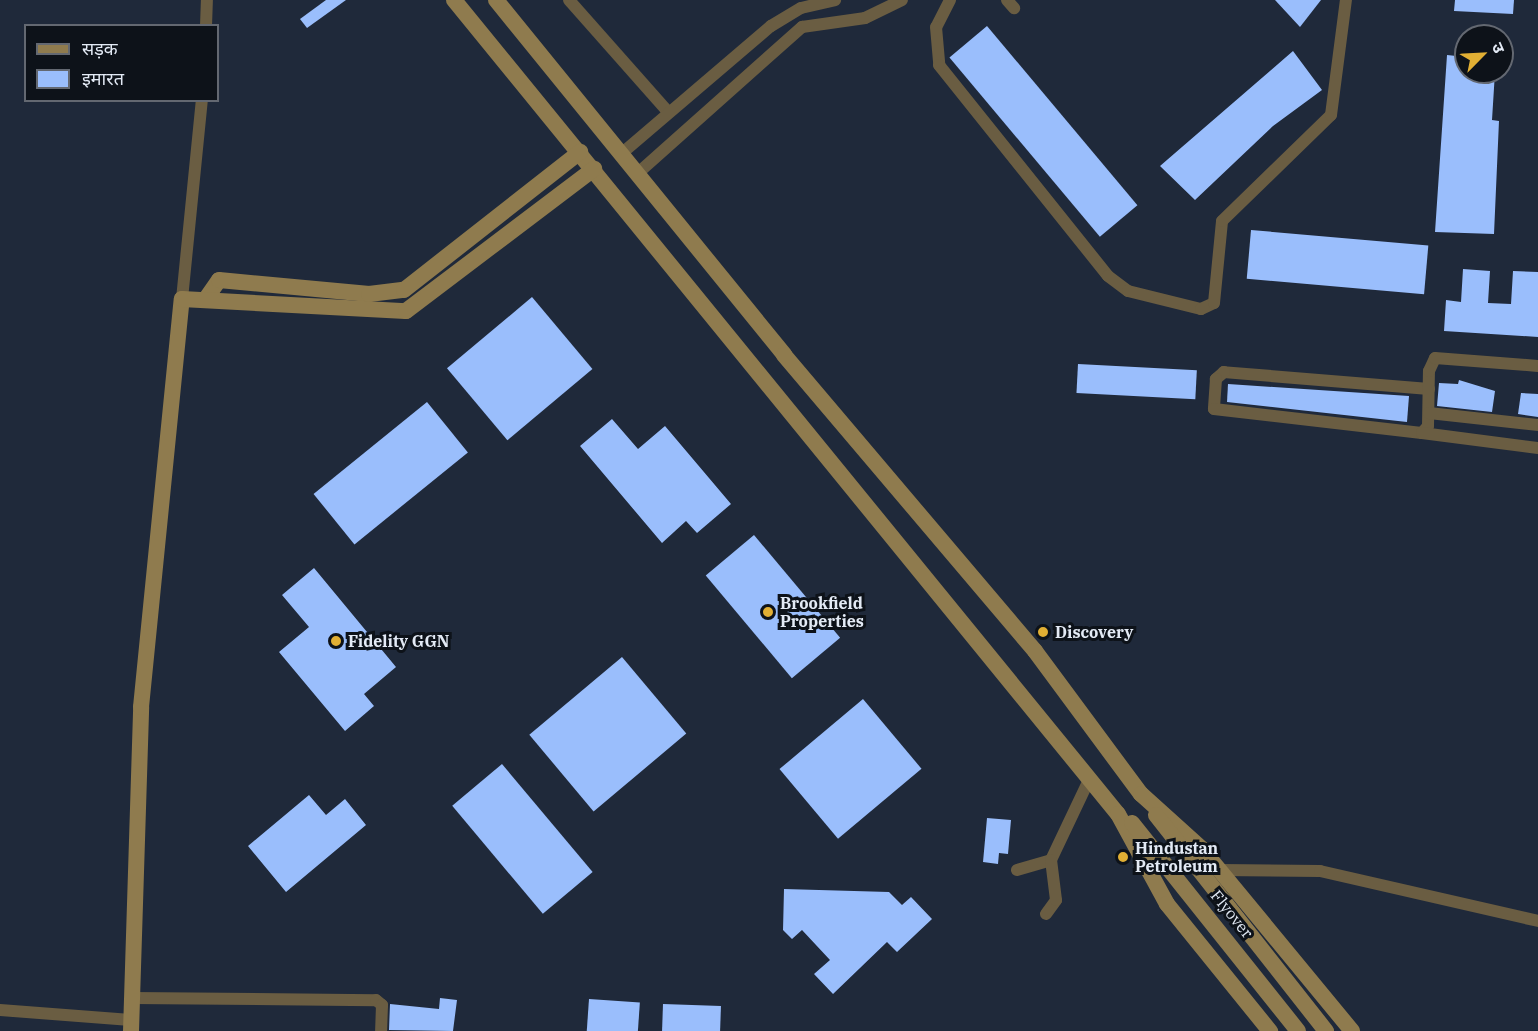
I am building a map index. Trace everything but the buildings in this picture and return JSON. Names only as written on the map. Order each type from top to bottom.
[{"type":"main road","points":[[454,0],[1090,778],[1118,814],[1167,904],[1270,1031]]},
{"type":"main road","points":[[496,0],[621,154],[1035,651],[1141,794],[1219,870],[1352,1031]]},
{"type":"main road","points":[[205,300],[219,280],[369,294],[404,290],[580,152]]},
{"type":"main road","points":[[131,1025],[141,707],[182,299],[397,314],[417,306],[594,169]]},
{"type":"main road","points":[[292,287],[293,306]]},
{"type":"main road","points":[[404,290],[417,306]]},
{"type":"main road","name":"Flyover","points":[[1141,794],[1212,889],[1326,1031]]},
{"type":"main road","name":"Flyover","points":[[1118,814],[1133,824],[1298,1031]]},
{"type":"street","points":[[206,24],[207,0]]},
{"type":"street","points":[[569,0],[668,112]]},
{"type":"street","points":[[621,154],[686,96],[791,13],[835,0]]},
{"type":"street","points":[[638,173],[700,114],[810,23],[865,18],[902,0]]},
{"type":"street","points":[[950,0],[936,27],[939,65],[1107,276],[1128,291],[1201,309],[1214,303],[1222,221],[1331,115],[1346,0]]},
{"type":"street","points":[[686,96],[700,114]]},
{"type":"street","points":[[182,299],[202,102]]},
{"type":"street","points":[[1422,433],[1429,413],[1432,363],[1441,356],[1538,366]]},
{"type":"street","points":[[1429,389],[1224,372],[1216,379],[1218,412],[1422,433],[1538,448]]},
{"type":"street","points":[[1429,413],[1538,425]]},
{"type":"street","points":[[1046,914],[1056,900],[1051,860],[1090,778]]},
{"type":"street","points":[[1017,870],[1051,860]]},
{"type":"street","points":[[1219,870],[1320,871],[1538,921]]},
{"type":"street","points":[[131,998],[376,1000],[382,1005],[381,1031]]},
{"type":"street","points":[[0,1010],[131,1025]]},
{"type":"place","name":"Brookfield Properties","points":[[768,612]]},
{"type":"place","name":"Discovery","points":[[1043,632]]},
{"type":"place","name":"Fidelity GGN","points":[[336,641]]},
{"type":"place","name":"Hindustan Petroleum","points":[[1123,857]]}]
